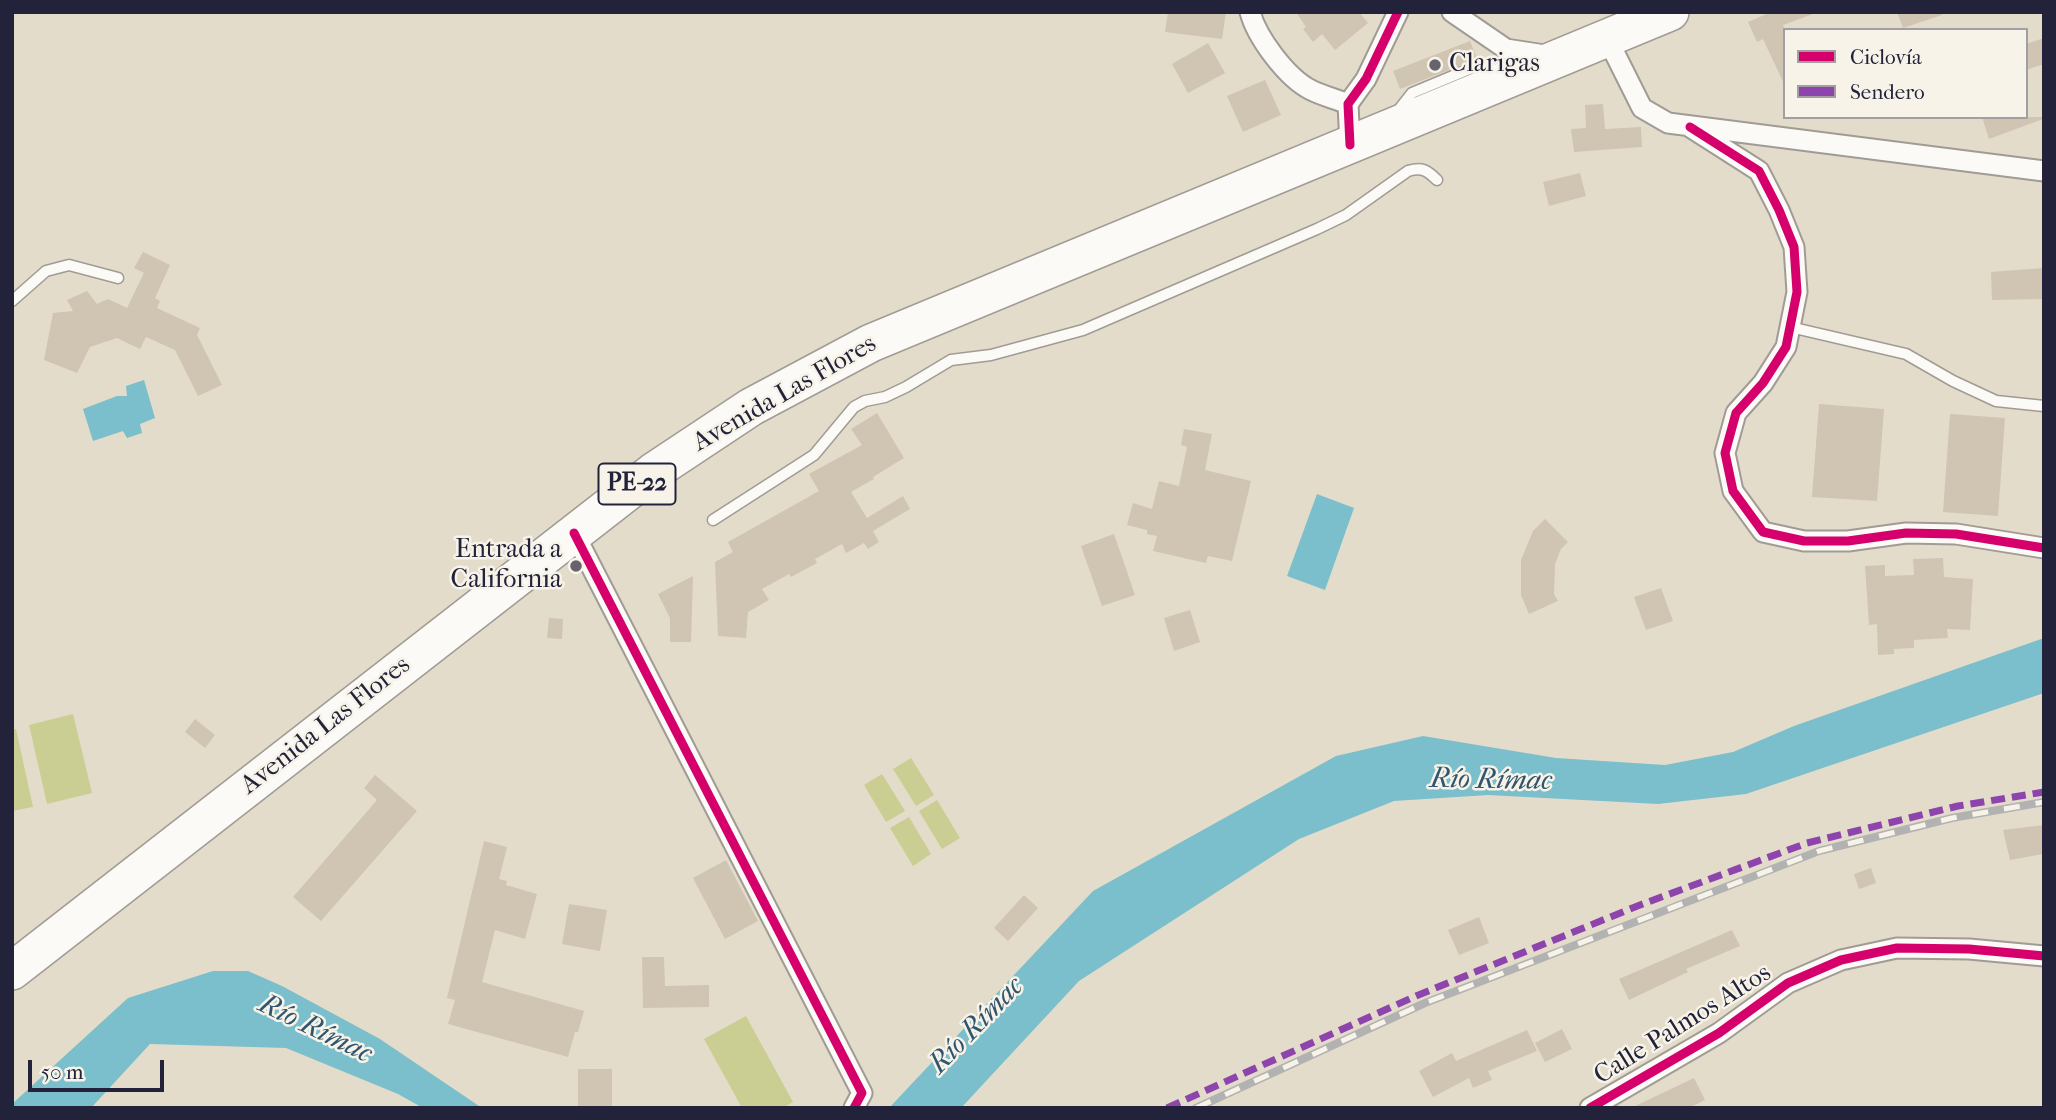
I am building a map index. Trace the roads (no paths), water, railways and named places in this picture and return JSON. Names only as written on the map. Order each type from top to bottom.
[{"type":"highway","name":"Avenida Las Flores","points":[[12,971],[653,472],[751,407],[871,343],[1670,12]]},
{"type":"street","points":[[1250,12],[1278,63],[1310,90],[1348,104]]},
{"type":"street","points":[[1350,145],[1348,104],[1366,79],[1398,12]]},
{"type":"street","points":[[1452,12],[1506,49],[1559,57]]},
{"type":"street","points":[[1607,38],[1642,108],[1668,122],[1690,127],[2044,171]]},
{"type":"street","points":[[1690,127],[1759,171],[1779,209],[1794,247],[1797,292],[1786,348],[1763,383],[1736,414],[1725,453],[1733,491],[1763,532],[1804,541],[1848,541],[1906,533],[1956,534],[2044,548]]},
{"type":"street","points":[[574,533],[862,1093],[854,1108]]},
{"type":"street","name":"Calle Palmos Altos","points":[[1590,1108],[1719,1033],[1788,983],[1841,960],[1896,948],[1969,949],[2044,956]]},
{"type":"lane","points":[[713,520],[814,455],[854,407],[906,387],[951,360],[991,355],[1083,330],[1346,215],[1416,168],[1426,169],[1437,180]]},
{"type":"lane","points":[[12,301],[46,271],[69,265],[118,278]]},
{"type":"lane","points":[[1790,327],[1906,354],[1953,381],[1996,401],[2044,407]]},
{"type":"water","points":[[144,380],[155,418],[140,424],[142,433],[127,438],[123,431],[93,441],[83,409],[117,396],[127,396],[126,386]]},
{"type":"water","points":[[1317,494],[1354,508],[1325,590],[1287,576]]},
{"type":"water","name":"Río Rímac","points":[[2044,638],[2044,693],[1746,794],[1658,804],[1488,795],[1394,801],[1299,839],[1079,981],[961,1108],[889,1108],[1093,891],[1336,756],[1423,736],[1556,758],[1665,765],[1733,752],[1794,726]]},
{"type":"water","name":"Río Rímac","points":[[213,971],[248,971],[282,986],[380,1039],[482,1108],[423,1108],[398,1094],[286,1048],[150,1044],[91,1108],[12,1108],[12,1104],[128,998]]},
{"type":"railway","points":[[1196,1108],[1425,1003],[1819,851],[1952,818],[2044,802]]},
{"type":"place","name":"Clarigas","points":[[1435,65]]},
{"type":"place","name":"Entrada a California","points":[[576,566]]}]
